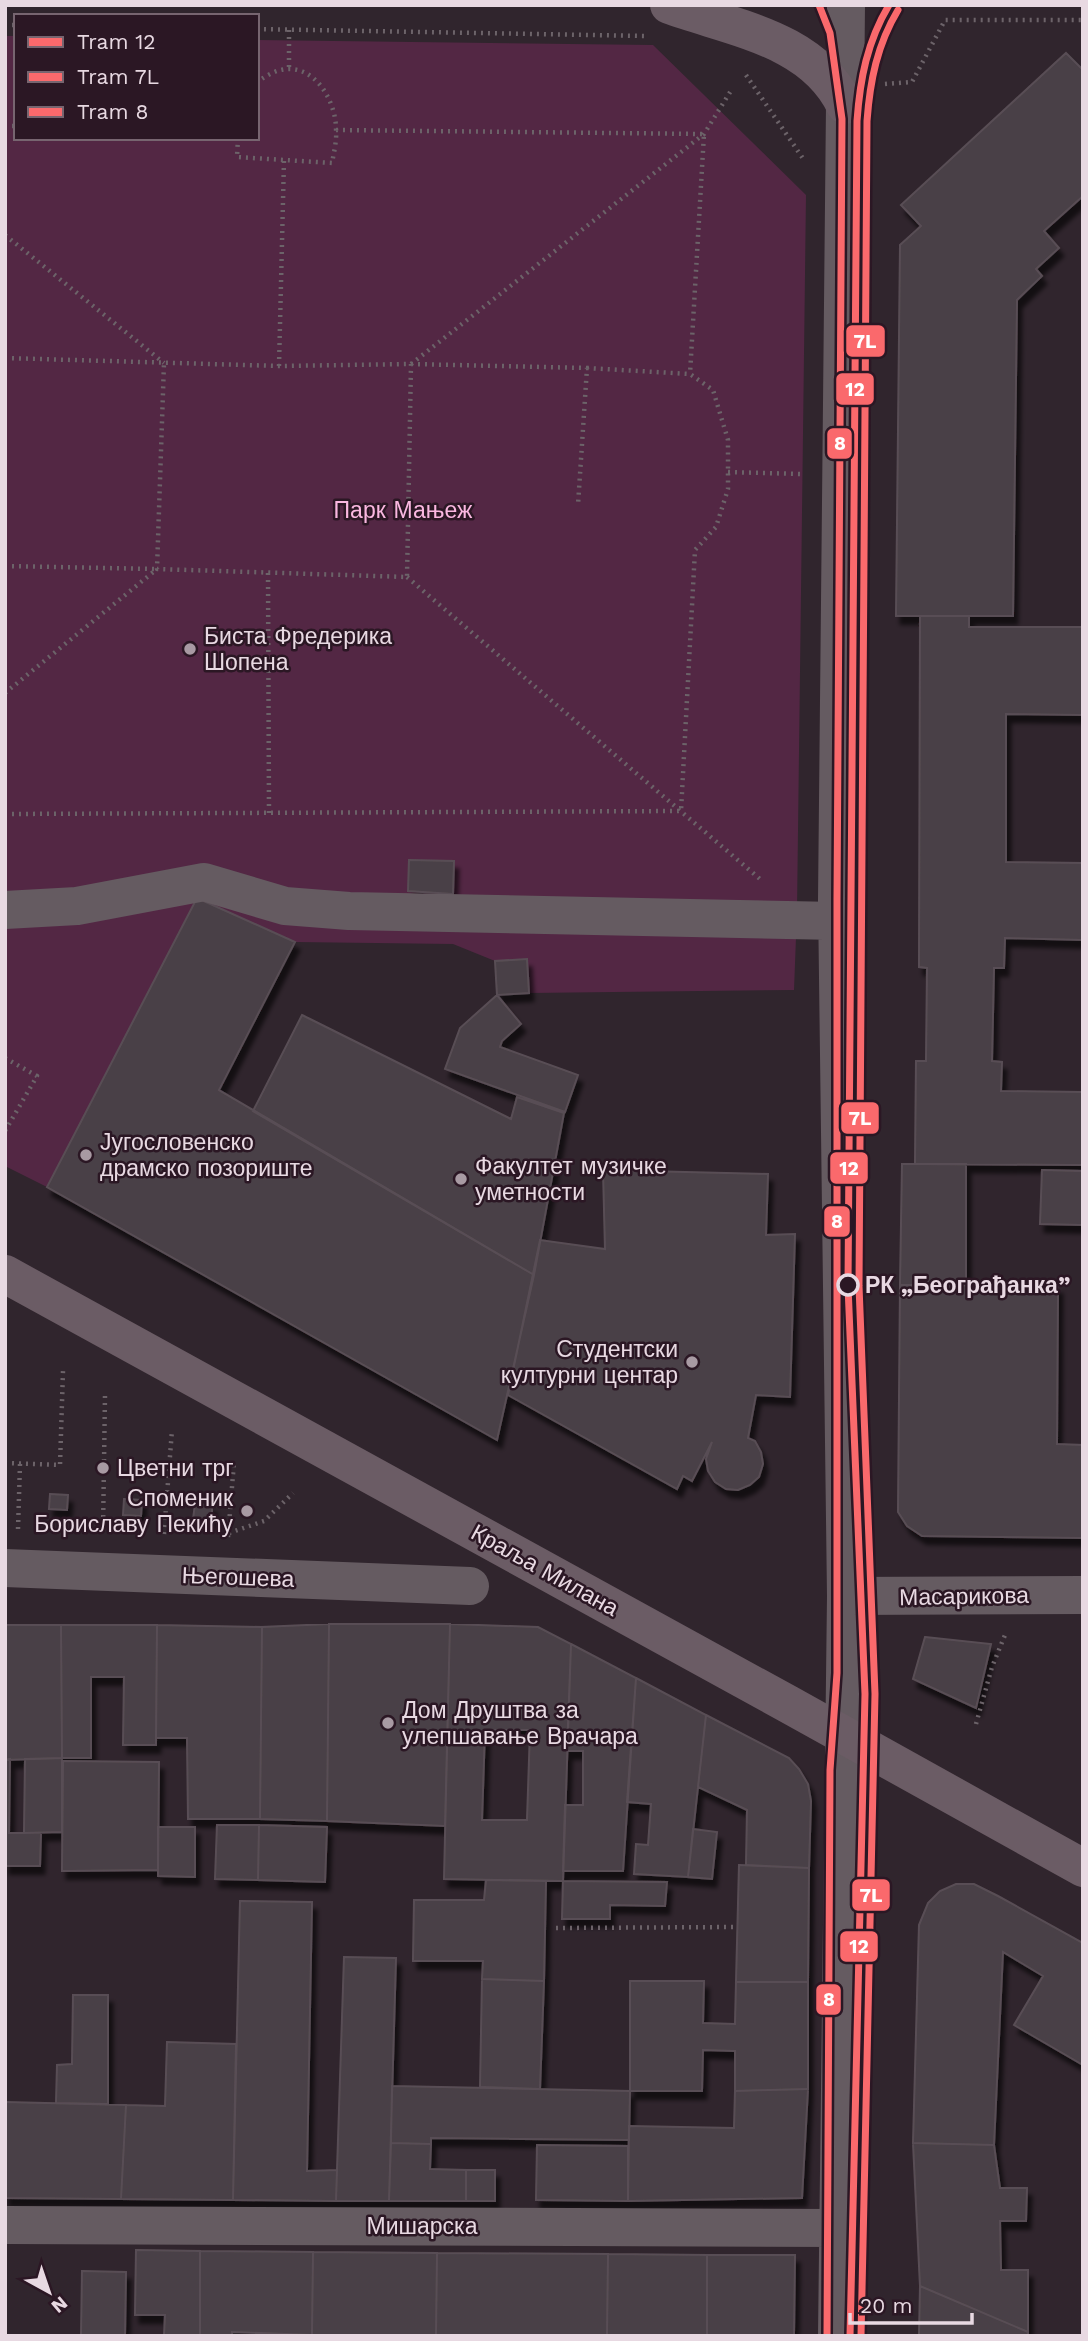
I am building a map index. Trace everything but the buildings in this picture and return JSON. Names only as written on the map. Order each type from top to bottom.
[{"type":"main road","points":[[663,21],[750,31],[792,50],[821,74],[845,105]]},
{"type":"main road","name":"Краља Милана","points":[[5,1274],[1083,1868]]},
{"type":"street","points":[[837,2336],[846,1597],[837,921],[846,5]]},
{"type":"street","points":[[5,910],[77,906],[204,882],[285,906],[349,911],[837,921]]},
{"type":"street","name":"Његошева","points":[[5,1568],[470,1586]]},
{"type":"street","name":"Масарикова","points":[[846,1597],[1083,1595]]},
{"type":"street","name":"Мишарска","points":[[5,2225],[839,2228]]},
{"type":"path","points":[[886,83],[912,82],[946,20],[1083,20]]},
{"type":"path","points":[[259,29],[663,21]]},
{"type":"path","points":[[289,30],[289,69]]},
{"type":"path","points":[[739,65],[811,171]]},
{"type":"path","points":[[237,140],[237,158],[332,163],[337,130],[333,108],[327,95],[306,74],[289,69],[272,73],[259,81]]},
{"type":"path","points":[[411,364],[704,134],[733,89]]},
{"type":"path","points":[[337,130],[704,134]]},
{"type":"path","points":[[690,374],[704,134]]},
{"type":"path","points":[[279,366],[284,160]]},
{"type":"path","points":[[5,235],[164,363]]},
{"type":"path","points":[[5,358],[279,366],[411,364],[587,368],[690,374],[712,390],[728,440],[728,489],[716,527],[695,550],[681,811]]},
{"type":"path","points":[[5,693],[157,569],[164,363]]},
{"type":"path","points":[[407,577],[411,364]]},
{"type":"path","points":[[578,505],[587,368]]},
{"type":"path","points":[[728,472],[803,474]]},
{"type":"path","points":[[5,566],[407,577],[765,884]]},
{"type":"path","points":[[268,573],[269,813]]},
{"type":"path","points":[[5,814],[681,811]]},
{"type":"path","points":[[5,1058],[37,1076],[6,1130]]},
{"type":"path","points":[[5,1463],[60,1465],[62,1371]]},
{"type":"path","points":[[103,1523],[105,1395]]},
{"type":"path","points":[[164,1527],[172,1430]]},
{"type":"path","points":[[234,1462],[229,1533],[264,1521],[293,1493]]},
{"type":"path","points":[[18,1530],[20,1464]]},
{"type":"path","points":[[976,1724],[992,1667],[1009,1625]]},
{"type":"path","points":[[556,1928],[737,1927]]},
{"type":"green space","name":"Парк Мањеж","points":[[5,36],[14,36],[14,140],[259,140],[259,40],[653,45],[806,195],[794,990],[529,993],[526,959],[495,961],[453,944],[295,942],[198,899],[47,1187],[5,1166]]},
{"type":"tram line","name":"8","points":[[819,5],[830,33],[842,119],[837,900],[837,1673],[830,1770],[827,2336]]},
{"type":"tram line","name":"12","points":[[850,2336],[865,1694],[848,1286],[857,121],[866,61],[875,33],[889,5]]},
{"type":"tram line","name":"7L","points":[[861,2336],[875,1694],[859,1286],[867,121],[876,64],[885,36],[898,10]]},
{"type":"place","name":"Биста Фредерика Шопена","points":[[190,649]]},
{"type":"place","name":"Југословенско драмско позориште","points":[[86,1155]]},
{"type":"place","name":"Факултет музичке уметности","points":[[461,1179]]},
{"type":"place","name":"РК „Београђанка”","points":[[848,1285]]},
{"type":"place","name":"Студентски културни центар","points":[[692,1362]]},
{"type":"place","name":"Цветни трг","points":[[103,1468]]},
{"type":"place","name":"Споменик Бориславу Пекићу","points":[[247,1511]]},
{"type":"place","name":"Дом Друштва за улепшавање Врачара","points":[[388,1723]]}]
